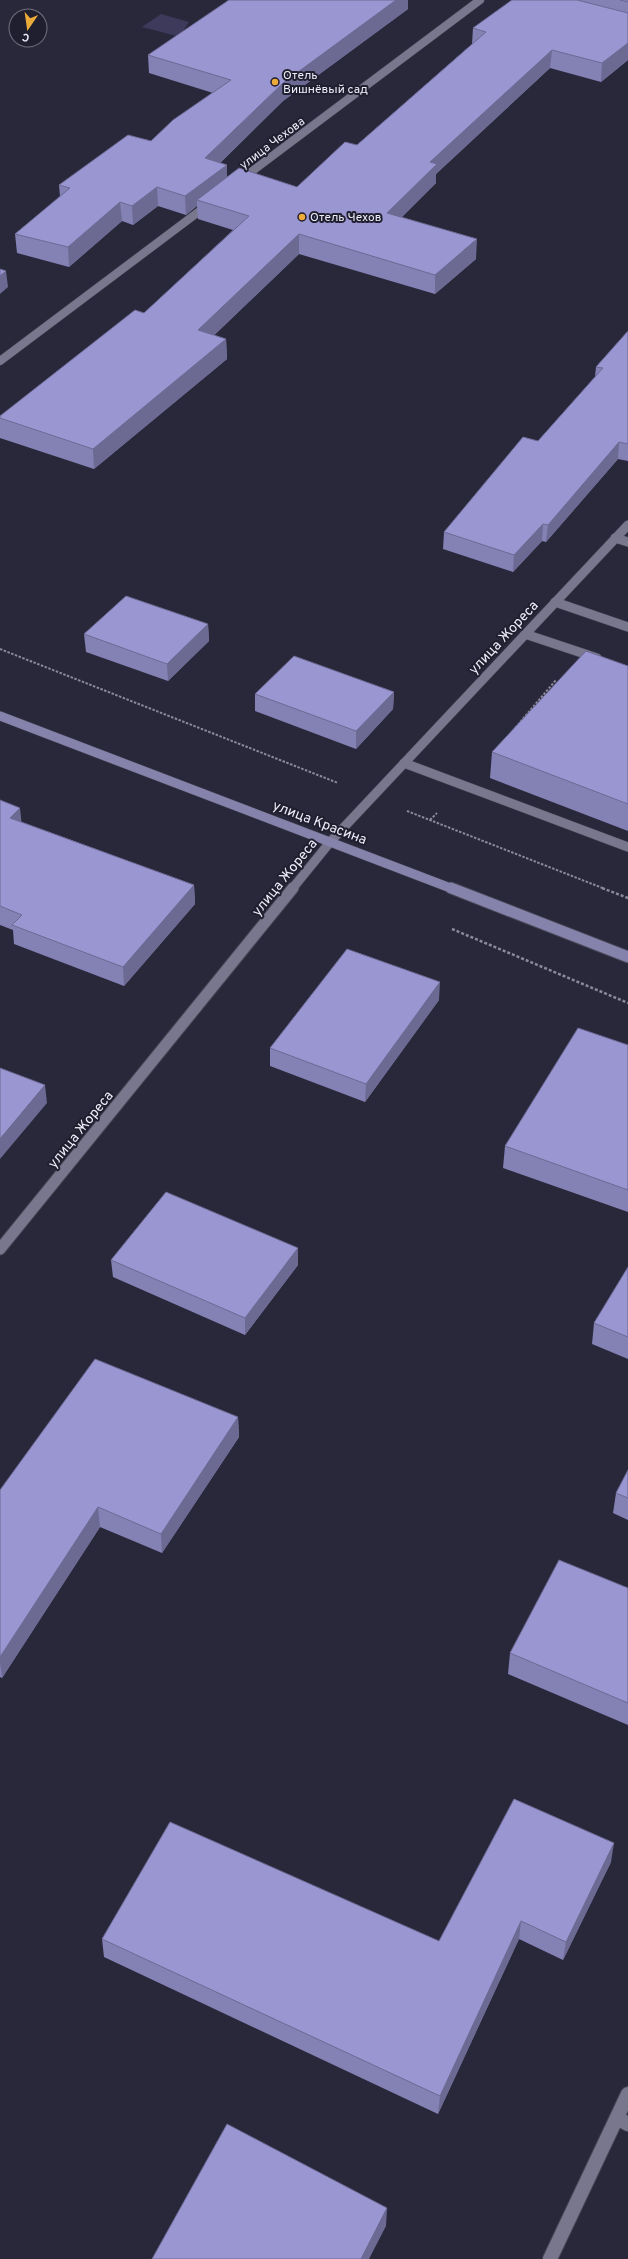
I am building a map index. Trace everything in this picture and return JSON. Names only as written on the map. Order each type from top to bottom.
[{"type":"main road","name":"улица Красина","points":[[0,716],[331,841],[628,957]]},
{"type":"street","name":"улица Чехова","points":[[234,185],[480,0]]},
{"type":"street","points":[[0,361],[215,199]]},
{"type":"street","name":"улица Жореса","points":[[0,1249],[331,841],[628,525]]},
{"type":"street","points":[[615,538],[628,542]]},
{"type":"street","points":[[555,602],[628,627]]},
{"type":"street","points":[[525,634],[606,661]]},
{"type":"street","points":[[404,763],[628,847]]},
{"type":"street","points":[[550,2259],[622,2121],[628,2094]]},
{"type":"path","points":[[0,649],[628,898]]},
{"type":"path","points":[[511,732],[580,652]]},
{"type":"shaded area","points":[[161,14],[189,22],[183,31],[192,40],[142,27]]},
{"type":"building","points":[[229,0],[396,0],[283,83],[205,158],[227,165],[185,196],[157,187],[132,206],[120,202],[68,247],[15,234],[70,188],[59,185],[128,135],[151,141],[173,120],[231,80],[148,55]]},
{"type":"building","points":[[512,0],[577,0],[628,13],[628,43],[602,63],[552,50],[430,162],[437,164],[387,213],[477,239],[435,275],[299,234],[198,330],[226,339],[93,449],[0,418],[0,416],[135,310],[144,313],[249,216],[197,200],[239,168],[297,187],[345,142],[357,145],[486,32],[473,28]]},
{"type":"building","points":[[0,269],[6,271],[0,276]]},
{"type":"building","points":[[628,331],[628,444],[619,442],[548,525],[543,524],[514,555],[444,532],[523,437],[538,441],[603,368],[596,367]]},
{"type":"building","points":[[126,596],[208,624],[167,664],[84,634]]},
{"type":"building","points":[[586,651],[628,666],[628,804],[492,752]]},
{"type":"building","points":[[294,656],[394,692],[356,731],[255,694]]},
{"type":"building","points":[[0,800],[20,808],[10,818],[194,885],[123,967],[12,925],[22,915],[0,906]]},
{"type":"building","points":[[347,949],[440,982],[366,1084],[270,1048]]},
{"type":"building","points":[[578,1028],[628,1045],[628,1190],[505,1146]]},
{"type":"building","points":[[0,1068],[45,1085],[0,1139]]},
{"type":"building","points":[[166,1192],[298,1248],[245,1318],[111,1260]]},
{"type":"building","points":[[628,1267],[628,1337],[594,1323]]},
{"type":"building","points":[[95,1359],[238,1417],[161,1534],[98,1507],[0,1657],[0,1490]]},
{"type":"building","points":[[628,1470],[628,1498],[616,1493]]},
{"type":"building","points":[[559,1560],[628,1588],[628,1703],[510,1653]]},
{"type":"building","points":[[514,1799],[614,1843],[566,1942],[521,1921],[440,2096],[102,1939],[170,1822],[439,1941]]},
{"type":"building","points":[[227,2124],[387,2208],[361,2259],[152,2259]]},
{"type":"place","name":"Отель Вишнёвый сад","points":[[275,82]]},
{"type":"place","name":"Отель Чехов","points":[[302,217]]}]
